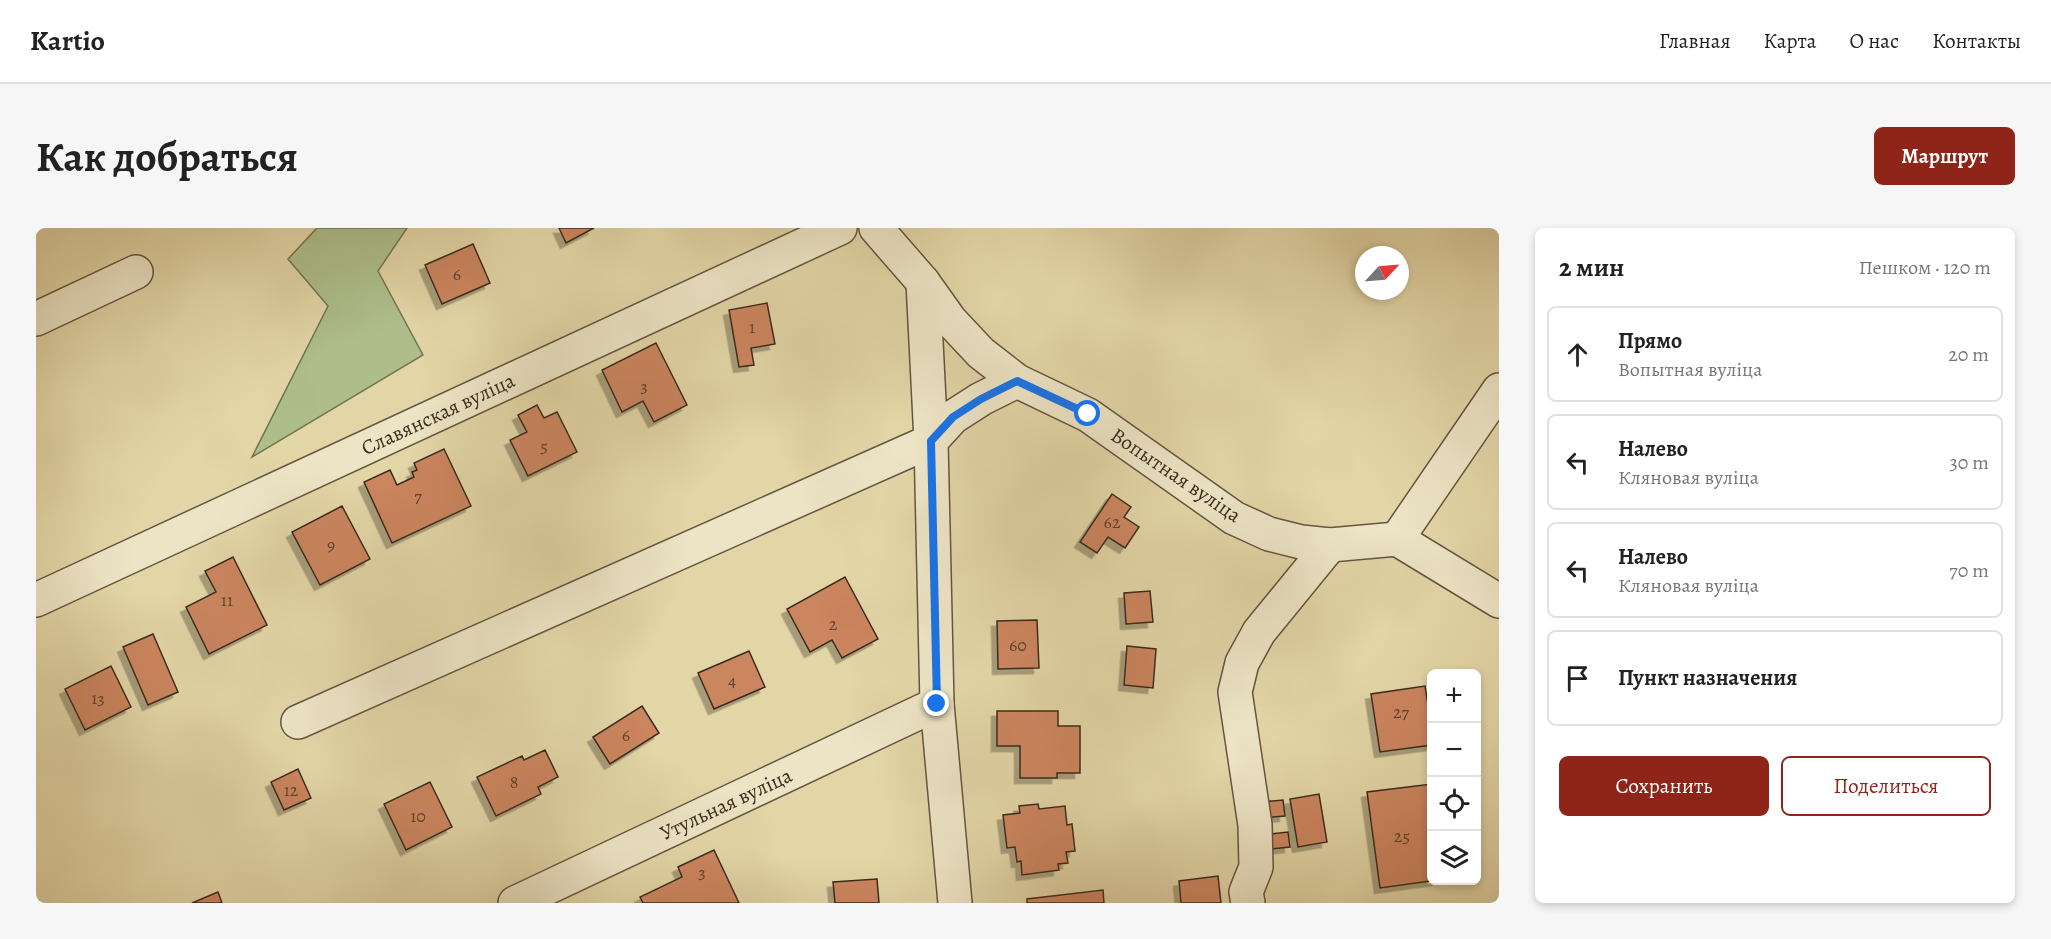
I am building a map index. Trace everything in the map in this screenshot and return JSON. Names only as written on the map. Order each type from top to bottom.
[{"type":"street","name":"Славянская вуліца","points":[[36,600],[840,228]]},
{"type":"street","name":"Вопытная вуліца","points":[[876,228],[981,353],[1017,381],[1088,414],[1234,518],[1269,534],[1301,542],[1330,545],[1397,539]]},
{"type":"street","points":[[36,319],[136,272]]},
{"type":"street","points":[[923,282],[931,441],[937,704],[955,903]]},
{"type":"street","points":[[298,722],[931,441],[953,417],[981,399],[1017,381]]},
{"type":"street","points":[[1499,390],[1397,539],[1499,601]]},
{"type":"street","points":[[1248,903],[1246,892],[1256,867],[1255,825],[1235,692],[1242,663],[1259,632],[1330,545]]},
{"type":"street","name":"Утульная вуліца","points":[[515,903],[937,704]]},
{"type":"green space","points":[[317,228],[407,228],[378,271],[423,355],[252,457],[328,306],[288,259]]},
{"type":"building","points":[[559,228],[594,228],[566,243]]},
{"type":"building","points":[[473,244],[490,283],[442,304],[425,265]]},
{"type":"building","points":[[767,303],[775,344],[751,348],[754,365],[739,367],[729,310]]},
{"type":"building","points":[[656,343],[687,405],[654,422],[643,401],[622,412],[602,370]]},
{"type":"building","points":[[537,405],[544,418],[557,412],[577,452],[528,476],[510,440],[527,432],[518,415]]},
{"type":"building","points":[[444,449],[471,506],[392,543],[364,482],[390,470],[397,485],[414,477],[412,472],[417,470],[414,463]]},
{"type":"building","points":[[1112,494],[1131,507],[1124,517],[1139,527],[1125,548],[1108,537],[1097,553],[1080,542]]},
{"type":"building","points":[[342,506],[370,559],[320,585],[292,532]]},
{"type":"building","points":[[233,557],[267,625],[209,654],[186,607],[216,592],[205,571]]},
{"type":"building","points":[[845,577],[878,639],[842,658],[832,640],[810,652],[787,609]]},
{"type":"building","points":[[1150,591],[1153,622],[1126,624],[1124,593]]},
{"type":"building","points":[[1037,620],[1039,668],[998,669],[997,621]]},
{"type":"building","points":[[153,634],[178,692],[148,705],[123,647]]},
{"type":"building","points":[[1127,646],[1156,649],[1153,688],[1124,685]]},
{"type":"building","points":[[749,651],[765,687],[714,709],[698,673]]},
{"type":"building","points":[[111,666],[131,707],[85,730],[65,689]]},
{"type":"building","points":[[1425,686],[1427,746],[1380,752],[1371,694]]},
{"type":"building","points":[[642,706],[659,733],[610,764],[593,737]]},
{"type":"building","points":[[997,711],[1058,711],[1058,726],[1080,726],[1080,773],[1057,773],[1057,778],[1020,778],[1020,746],[997,746]]},
{"type":"building","points":[[545,750],[558,777],[538,787],[541,794],[496,816],[477,777],[522,756],[524,760]]},
{"type":"building","points":[[298,769],[311,798],[284,810],[271,782]]},
{"type":"building","points":[[430,782],[452,827],[406,850],[384,804]]},
{"type":"building","points":[[1427,785],[1427,882],[1380,888],[1367,792]]},
{"type":"building","points":[[1319,794],[1327,842],[1298,847],[1290,799]]},
{"type":"building","points":[[1283,800],[1285,816],[1261,818],[1260,802]]},
{"type":"building","points":[[1038,804],[1039,809],[1065,806],[1067,825],[1072,824],[1075,851],[1066,852],[1068,863],[1058,864],[1059,870],[1022,875],[1021,861],[1017,862],[1015,847],[1007,848],[1003,815],[1020,813],[1019,806]]},
{"type":"building","points":[[1288,832],[1290,847],[1271,849],[1269,834]]},
{"type":"building","points":[[714,850],[739,903],[643,903],[640,897],[682,877],[678,867]]},
{"type":"building","points":[[1218,876],[1221,903],[1181,903],[1179,881]]},
{"type":"building","points":[[877,879],[879,903],[835,903],[833,882]]},
{"type":"building","points":[[1103,890],[1104,903],[1027,903],[1027,899]]},
{"type":"building","points":[[218,892],[222,903],[192,903]]},
{"type":"route","points":[[937,704],[931,441],[953,417],[981,399],[1017,381],[1088,414]]}]
